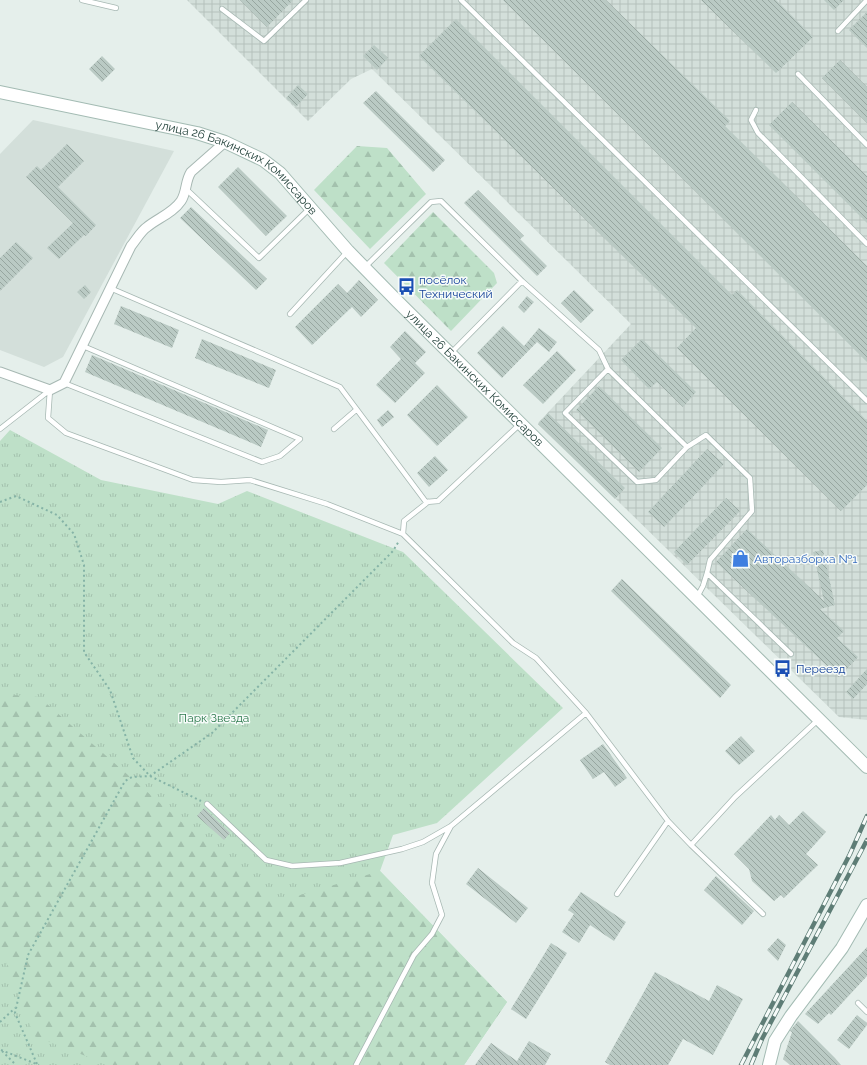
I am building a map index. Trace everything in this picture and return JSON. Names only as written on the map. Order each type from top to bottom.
[{"type":"main road","name":"улица 26 Бакинских Комиссаров","points":[[0,92],[198,133],[225,142],[263,160],[280,173],[364,268],[867,767]]},
{"type":"main road","points":[[848,749],[867,756]]},
{"type":"main road","points":[[769,1065],[775,1040],[842,948],[867,905]]},
{"type":"street","points":[[0,372],[50,390],[64,383],[132,246],[145,228],[171,211],[181,200],[186,188],[187,178],[191,172],[225,142]]},
{"type":"lane","points":[[82,0],[116,8]]},
{"type":"lane","points":[[222,9],[264,41],[306,0]]},
{"type":"lane","points":[[461,0],[867,401]]},
{"type":"lane","points":[[838,31],[867,0]]},
{"type":"lane","points":[[798,74],[867,145]]},
{"type":"lane","points":[[756,110],[751,120],[758,133],[867,244]]},
{"type":"lane","points":[[186,188],[259,258],[311,208]]},
{"type":"lane","points":[[364,268],[431,202],[441,201],[522,281],[599,350],[608,369],[687,447]]},
{"type":"lane","points":[[290,314],[348,251]]},
{"type":"lane","points":[[450,354],[522,281]]},
{"type":"lane","points":[[110,288],[340,387],[426,502]]},
{"type":"lane","points":[[64,383],[262,462],[280,456],[300,438],[83,346]]},
{"type":"lane","points":[[608,369],[565,413],[637,482],[656,480],[687,447],[706,435],[750,478],[752,511],[710,560],[704,586],[696,599]]},
{"type":"lane","points":[[0,429],[50,390]]},
{"type":"lane","points":[[50,390],[48,418],[66,433],[193,480],[221,482],[250,480],[327,504],[403,534],[513,643],[536,658],[586,713],[668,821],[690,845],[763,914]]},
{"type":"lane","points":[[334,430],[356,410]]},
{"type":"lane","points":[[403,534],[404,521],[426,502],[438,501],[520,424]]},
{"type":"lane","points":[[707,573],[791,654]]},
{"type":"lane","points":[[207,804],[266,860],[292,866],[340,863],[402,849],[423,842],[451,826],[586,713]]},
{"type":"lane","points":[[690,845],[735,797],[819,719]]},
{"type":"lane","points":[[616,894],[668,821]]},
{"type":"lane","points":[[356,1065],[414,955],[432,934],[442,915],[432,883],[436,854],[451,826]]},
{"type":"lane","points":[[858,1003],[867,1012]]},
{"type":"path","points":[[0,502],[16,496],[57,515],[74,534],[84,565],[84,652],[110,690],[133,758],[150,776],[207,804]]},
{"type":"path","points":[[38,1065],[15,1012],[28,955],[125,781],[132,777],[150,776],[212,733],[394,551],[403,534]]},
{"type":"path","points":[[0,1022],[16,1007]]},
{"type":"path","points":[[0,1049],[38,1065]]},
{"type":"path","points":[[0,1049],[16,1065]]},
{"type":"shaded area","points":[[187,0],[867,0],[867,720],[839,717],[538,423],[631,324],[372,69],[351,79],[308,121]]},
{"type":"shaded area","points":[[33,120],[174,151],[63,357],[44,367],[0,350],[0,154]]},
{"type":"green space","points":[[357,146],[387,148],[426,194],[370,249],[314,190]]},
{"type":"green space","points":[[433,212],[494,273],[497,283],[451,331],[384,263]]},
{"type":"green space","name":"Парк Звезда","points":[[10,430],[101,480],[218,504],[247,491],[403,552],[563,708],[437,823],[393,835],[380,871],[507,1002],[464,1065],[0,1065],[0,441]]},
{"type":"green space","points":[[0,694],[39,697],[274,903],[380,871],[507,1002],[464,1065],[109,1065],[34,1036],[0,946]]},
{"type":"building","points":[[240,0],[293,0],[267,27]]},
{"type":"building","points":[[503,0],[606,0],[730,121],[725,126],[867,266],[867,362]]},
{"type":"building","points":[[701,0],[776,0],[813,37],[776,73]]},
{"type":"building","points":[[824,0],[844,0],[834,10]]},
{"type":"building","points":[[867,12],[867,48],[849,30]]},
{"type":"building","points":[[456,19],[732,295],[737,290],[867,421],[867,485],[841,511],[677,348],[696,328],[419,56]]},
{"type":"building","points":[[374,45],[388,58],[377,70],[363,56]]},
{"type":"building","points":[[102,56],[115,69],[102,82],[89,69]]},
{"type":"building","points":[[840,60],[867,87],[867,123],[822,78]]},
{"type":"building","points":[[298,85],[308,94],[296,107],[286,98]]},
{"type":"building","points":[[376,91],[445,160],[433,172],[363,103]]},
{"type":"building","points":[[792,102],[867,176],[867,223],[769,125]]},
{"type":"building","points":[[67,144],[84,161],[58,187],[96,225],[86,236],[84,235],[59,259],[47,248],[73,223],[26,177],[37,166],[41,170]]},
{"type":"building","points":[[238,167],[287,216],[266,236],[218,187]]},
{"type":"building","points":[[478,190],[524,236],[520,239],[547,266],[537,276],[464,203]]},
{"type":"building","points":[[191,207],[267,279],[256,290],[180,218]]},
{"type":"building","points":[[16,242],[33,258],[0,291],[0,258]]},
{"type":"building","points":[[359,280],[378,300],[361,317],[352,307],[312,345],[295,327],[338,284],[347,293]]},
{"type":"building","points":[[85,285],[91,292],[84,299],[77,292]]},
{"type":"building","points":[[574,290],[594,310],[581,323],[561,303]]},
{"type":"building","points":[[527,296],[534,302],[524,313],[518,307]]},
{"type":"building","points":[[121,306],[179,330],[172,348],[114,324]]},
{"type":"building","points":[[503,326],[524,346],[539,328],[557,342],[549,352],[537,342],[502,378],[477,353]]},
{"type":"building","points":[[405,331],[426,352],[415,363],[425,373],[395,403],[376,385],[401,359],[390,347]]},
{"type":"building","points":[[202,339],[276,370],[269,388],[195,358]]},
{"type":"building","points":[[642,339],[696,392],[683,407],[657,382],[649,389],[621,360]]},
{"type":"building","points":[[557,351],[576,370],[543,404],[523,385]]},
{"type":"building","points":[[92,355],[268,430],[261,447],[85,372]]},
{"type":"building","points":[[437,385],[468,417],[437,446],[407,415]]},
{"type":"building","points":[[599,386],[662,448],[639,472],[576,410]]},
{"type":"building","points":[[388,410],[394,417],[382,427],[377,420]]},
{"type":"building","points":[[548,413],[625,488],[615,499],[538,424]]},
{"type":"building","points":[[707,449],[724,464],[664,527],[648,512]]},
{"type":"building","points":[[435,456],[448,470],[429,487],[417,473]]},
{"type":"building","points":[[726,498],[740,511],[687,565],[674,552]]},
{"type":"building","points":[[747,529],[824,601],[813,552],[823,550],[835,605],[820,609],[844,631],[837,638],[858,657],[839,677],[716,562]]},
{"type":"building","points":[[622,579],[731,685],[720,698],[611,591]]},
{"type":"building","points":[[867,669],[867,684],[853,699],[846,692]]},
{"type":"building","points":[[741,736],[755,751],[739,765],[725,751]]},
{"type":"building","points":[[603,744],[627,778],[615,787],[604,772],[593,779],[580,760]]},
{"type":"building","points":[[204,808],[230,833],[224,840],[197,816]]},
{"type":"building","points":[[803,811],[826,832],[806,854],[818,865],[784,898],[781,895],[774,901],[752,881],[749,869],[734,854],[771,815],[775,820],[779,815],[789,825]]},
{"type":"building","points":[[478,868],[528,908],[516,923],[466,884]]},
{"type":"building","points":[[716,876],[754,911],[742,925],[704,890]]},
{"type":"building","points":[[581,892],[626,922],[614,941],[590,925],[579,943],[562,932],[574,914],[568,910]]},
{"type":"building","points":[[778,938],[786,945],[778,961],[767,950]]},
{"type":"building","points":[[551,943],[567,953],[526,1019],[511,1009]]},
{"type":"building","points":[[867,947],[867,976],[831,1015],[829,1013],[818,1024],[805,1014]]},
{"type":"building","points":[[655,972],[709,1001],[717,985],[743,999],[713,1055],[683,1039],[668,1065],[610,1065],[605,1062]]},
{"type":"building","points":[[857,1015],[867,1023],[867,1025],[849,1049],[837,1040]]},
{"type":"building","points":[[798,1021],[841,1065],[790,1065],[783,1059],[792,1032],[790,1031]]},
{"type":"building","points":[[529,1041],[551,1054],[545,1065],[475,1065],[491,1043],[517,1061]]},
{"type":"railway","points":[[741,1065],[850,854],[867,816]]},
{"type":"railway","points":[[751,1065],[762,1039],[867,840]]},
{"type":"place","name":"посёлок Технический","points":[[406,287]]},
{"type":"place","name":"Авторазборка №1","points":[[741,559]]},
{"type":"place","name":"Переезд","points":[[783,669]]}]
